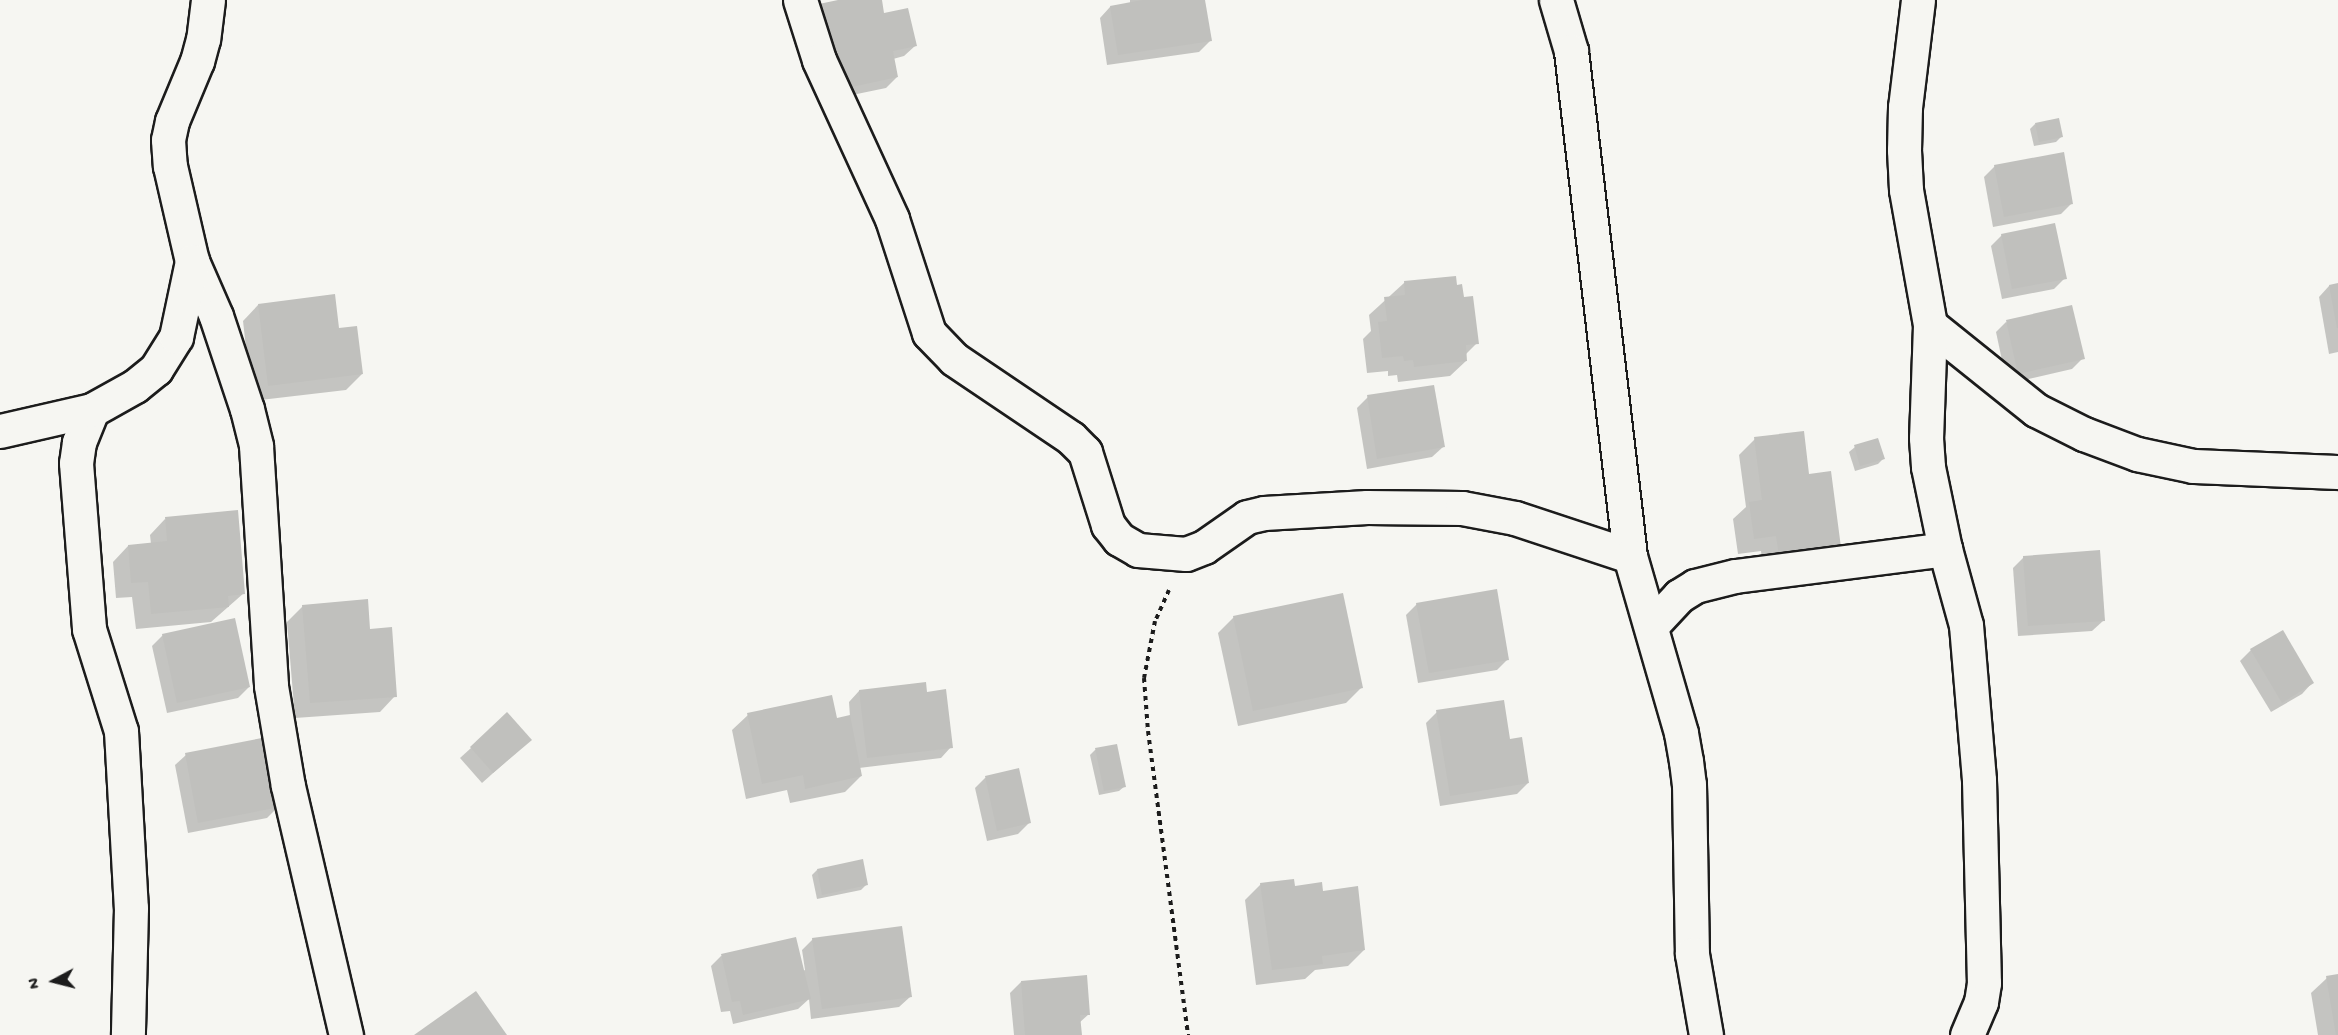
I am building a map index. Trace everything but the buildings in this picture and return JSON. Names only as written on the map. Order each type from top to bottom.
[{"type":"street","points":[[208,0],[203,39],[172,121],[168,140],[170,166],[192,261],[216,316],[247,409],[256,446],[271,686],[288,786],[346,1035]]},
{"type":"street","points":[[800,0],[819,60],[892,219],[929,333],[954,359],[1071,438],[1085,452],[1108,525],[1119,539],[1138,550],[1186,554],[1204,547],[1247,516],[1264,513],[1367,507],[1481,510],[1630,556]]},
{"type":"street","points":[[1556,0],[1571,51],[1630,556],[1682,732],[1689,784],[1692,954],[1706,1035]]},
{"type":"street","points":[[1918,0],[1905,107],[1904,150],[1906,190],[1930,325],[1926,438],[1928,467],[1945,549],[1965,625],[1980,780],[1984,983],[1981,1002],[1967,1035]]},
{"type":"street","points":[[0,431],[92,410],[135,386],[156,369],[177,337],[192,261]]},
{"type":"street","points":[[1930,325],[2036,410],[2084,434],[2137,454],[2193,466],[2338,472]]},
{"type":"street","points":[[92,410],[79,442],[76,463],[89,629],[121,731],[131,908],[128,1035]]},
{"type":"street","points":[[1652,625],[1679,596],[1695,586],[1735,576],[1945,549]]},
{"type":"path","points":[[1186,554],[1155,621],[1144,678],[1148,731],[1188,1035]]}]
